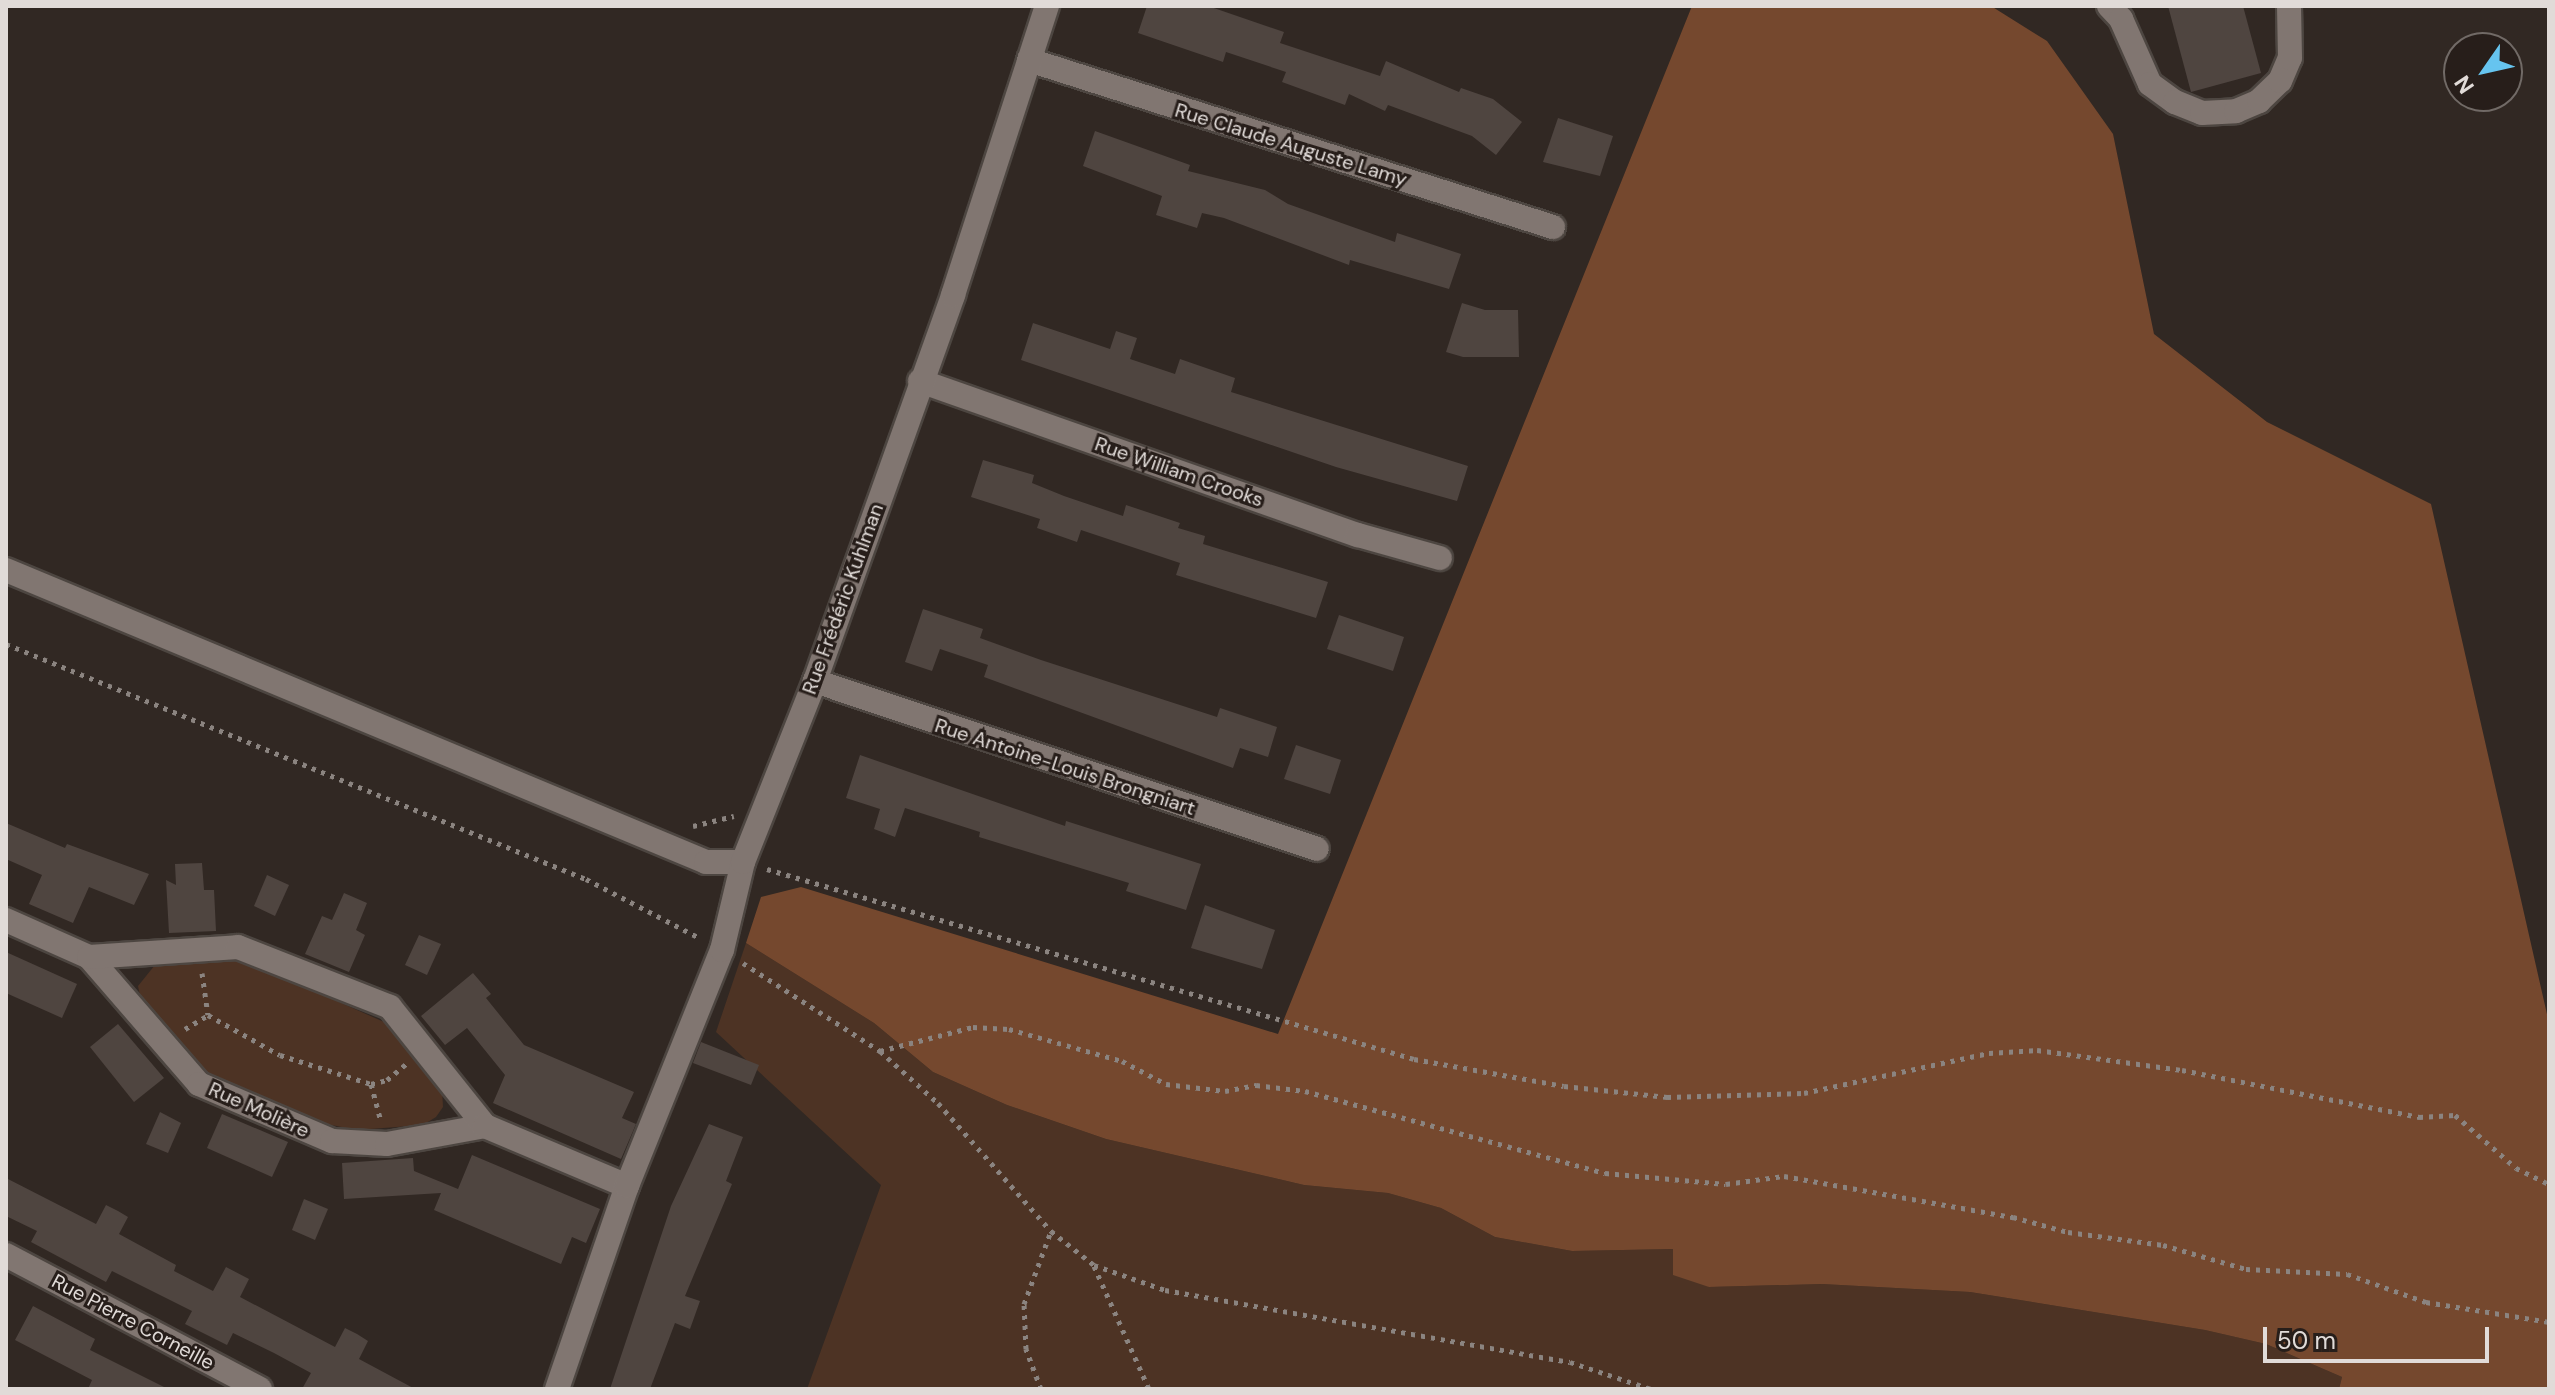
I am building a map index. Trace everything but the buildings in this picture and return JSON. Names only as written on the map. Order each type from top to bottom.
[{"type":"street","name":"Rue Frédéric Kuhlman","points":[[557,1389],[627,1186],[704,1003],[722,950],[743,862],[815,681],[953,295],[1047,6]]},
{"type":"street","points":[[2109,6],[2121,19],[2150,84],[2175,102],[2202,113],[2236,111],[2259,101],[2280,81],[2290,58],[2289,6]]},
{"type":"street","name":"Rue Claude Auguste Lamy","points":[[1029,60],[1553,227]]},
{"type":"street","name":"Rue William Crooks","points":[[920,381],[1358,535],[1440,558]]},
{"type":"street","points":[[6,570],[706,862],[743,862]]},
{"type":"street","name":"Rue Antoine-Louis Brongniart","points":[[815,681],[1317,849]]},
{"type":"street","name":"Rue Molière","points":[[6,920],[89,957],[160,1044],[199,1084],[332,1141],[387,1144],[485,1126]]},
{"type":"street","name":"Rue Molière","points":[[89,957],[238,947],[390,1007],[485,1126],[627,1186]]},
{"type":"street","name":"Rue Pierre Corneille","points":[[6,1255],[260,1389]]},
{"type":"path","points":[[6,644],[586,879],[722,950],[880,1051],[938,1103],[1051,1231],[1094,1265],[1165,1290],[1570,1362],[1651,1389]]},
{"type":"path","points":[[678,827],[740,814]]},
{"type":"path","points":[[743,862],[1414,1059],[1549,1084],[1667,1097],[1804,1093],[1989,1053],[2037,1050],[2182,1070],[2419,1117],[2455,1115],[2516,1168],[2549,1184]]},
{"type":"path","points":[[192,948],[208,1015],[280,1055],[371,1084],[387,1080],[423,1051]]},
{"type":"path","points":[[160,1044],[208,1015]]},
{"type":"path","points":[[880,1051],[973,1027],[1009,1029],[1122,1061],[1166,1084],[1225,1091],[1256,1085],[1305,1091],[1605,1173],[1726,1184],[1784,1176],[2013,1217],[2068,1232],[2163,1245],[2246,1269],[2347,1274],[2426,1302],[2549,1322]]},
{"type":"path","points":[[1041,1389],[1026,1349],[1024,1304],[1051,1231]]},
{"type":"path","points":[[1094,1265],[1149,1389]]},
{"type":"shaded area","points":[[1692,6],[1991,6],[2047,41],[2113,134],[2154,334],[2267,422],[2431,504],[2549,1023],[2549,1389],[2339,1389],[2342,1377],[2266,1344],[2205,1330],[1970,1292],[1822,1284],[1709,1287],[1673,1275],[1673,1249],[1572,1251],[1495,1237],[1441,1208],[1388,1193],[1304,1185],[1106,1139],[1007,1105],[933,1072],[874,1023],[746,943],[761,897],[801,887],[1278,1034]]},
{"type":"shaded area","points":[[746,943],[874,1023],[933,1072],[1007,1105],[1106,1139],[1304,1185],[1388,1193],[1441,1208],[1495,1237],[1572,1251],[1673,1249],[1709,1287],[1822,1284],[1970,1292],[2205,1330],[2266,1344],[2342,1377],[2339,1389],[807,1389],[881,1185],[716,1032]]},
{"type":"shaded area","points":[[240,958],[384,1022],[442,1088],[443,1107],[436,1117],[423,1125],[357,1130],[321,1123],[190,1068],[141,1000],[138,986],[155,965]]}]
